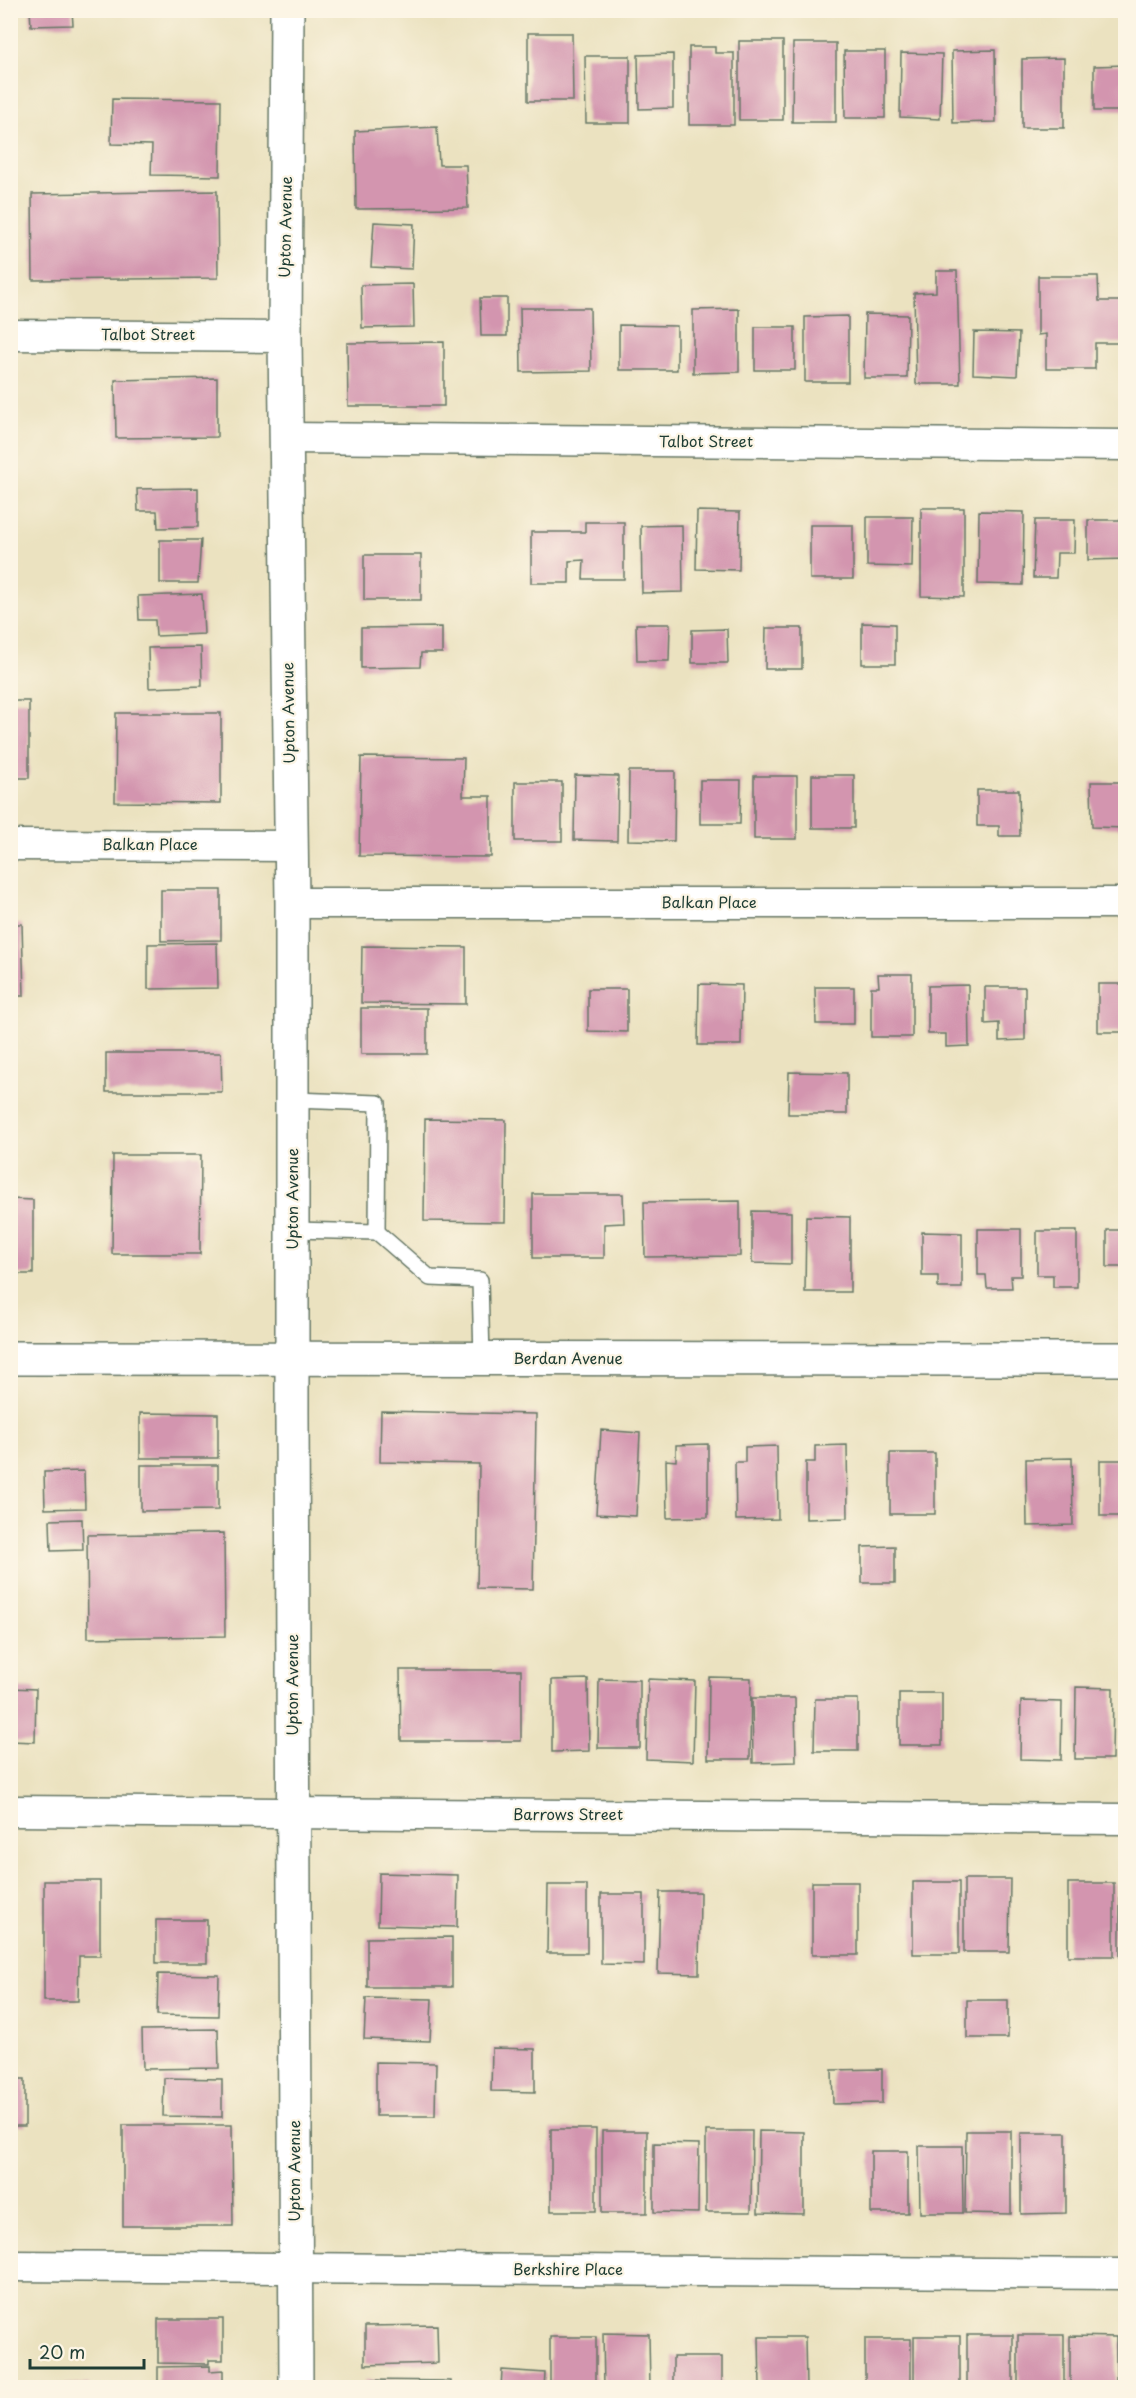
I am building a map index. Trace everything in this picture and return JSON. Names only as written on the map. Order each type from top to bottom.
[{"type":"street","name":"Upton Avenue","points":[[287,10],[285,337],[292,903],[296,2388]]},
{"type":"street","name":"Talbot Street","points":[[10,335],[285,337]]},
{"type":"street","name":"Talbot Street","points":[[286,438],[1125,445]]},
{"type":"street","name":"Balkan Place","points":[[10,845],[290,846]]},
{"type":"street","name":"Balkan Place","points":[[292,903],[1125,903]]},
{"type":"street","name":"Berdan Avenue","points":[[10,1358],[1125,1359]]},
{"type":"street","name":"Barrows Street","points":[[10,1811],[1125,1819]]},
{"type":"street","name":"Berkshire Place","points":[[10,2266],[1125,2274]]},
{"type":"lane","points":[[292,1100],[378,1103],[377,1232]]},
{"type":"lane","points":[[293,1230],[377,1232],[430,1278],[480,1280],[482,1359]]},
{"type":"building","points":[[30,10],[72,10],[73,25],[31,26]]},
{"type":"building","points":[[528,33],[572,33],[573,101],[528,101]]},
{"type":"building","points":[[739,41],[783,41],[783,120],[739,120]]},
{"type":"building","points":[[793,43],[836,43],[836,122],[792,122]]},
{"type":"building","points":[[689,47],[715,47],[715,53],[734,53],[734,125],[689,125]]},
{"type":"building","points":[[995,50],[996,122],[953,123],[952,51]]},
{"type":"building","points":[[844,51],[885,51],[885,118],[845,118]]},
{"type":"building","points":[[901,53],[942,54],[940,119],[900,117]]},
{"type":"building","points":[[673,54],[673,108],[639,109],[638,55]]},
{"type":"building","points":[[585,56],[630,56],[630,123],[586,123]]},
{"type":"building","points":[[1064,58],[1064,128],[1022,128],[1022,59]]},
{"type":"building","points":[[1126,65],[1126,111],[1094,111],[1094,66]]},
{"type":"building","points":[[112,99],[221,100],[220,176],[151,175],[152,145],[111,144]]},
{"type":"building","points":[[437,127],[439,165],[466,165],[468,208],[356,209],[355,131]]},
{"type":"building","points":[[217,191],[218,278],[33,280],[32,194]]},
{"type":"building","points":[[374,222],[414,224],[412,269],[371,267]]},
{"type":"building","points":[[936,271],[957,271],[960,384],[916,384],[914,293],[936,292]]},
{"type":"building","points":[[1038,276],[1098,276],[1099,301],[1126,301],[1126,343],[1095,343],[1095,369],[1046,369],[1046,334],[1038,335]]},
{"type":"building","points":[[413,284],[414,327],[362,328],[361,285]]},
{"type":"building","points":[[480,298],[507,298],[507,336],[481,336]]},
{"type":"building","points":[[520,308],[590,308],[591,371],[521,372]]},
{"type":"building","points":[[739,309],[739,372],[693,373],[693,310]]},
{"type":"building","points":[[865,314],[908,315],[907,378],[864,378]]},
{"type":"building","points":[[848,316],[848,382],[805,382],[805,317]]},
{"type":"building","points":[[619,325],[677,326],[677,370],[619,370]]},
{"type":"building","points":[[755,327],[795,327],[795,370],[755,370]]},
{"type":"building","points":[[974,332],[1019,333],[1017,376],[973,374]]},
{"type":"building","points":[[444,342],[444,406],[348,406],[347,343]]},
{"type":"building","points":[[217,378],[217,437],[116,438],[115,380]]},
{"type":"building","points":[[198,488],[198,527],[158,528],[157,511],[138,511],[137,489]]},
{"type":"building","points":[[921,508],[964,508],[964,597],[921,596]]},
{"type":"building","points":[[697,511],[740,512],[739,570],[696,569]]},
{"type":"building","points":[[979,511],[1024,512],[1023,585],[978,584]]},
{"type":"building","points":[[867,517],[913,517],[912,567],[867,566]]},
{"type":"building","points":[[1035,520],[1075,520],[1074,553],[1057,553],[1056,578],[1033,578]]},
{"type":"building","points":[[1088,520],[1126,520],[1126,559],[1088,560]]},
{"type":"building","points":[[585,522],[624,522],[624,579],[583,579],[584,560],[569,561],[569,583],[531,583],[531,532],[585,532]]},
{"type":"building","points":[[682,525],[683,592],[642,593],[641,526]]},
{"type":"building","points":[[810,525],[853,525],[853,579],[810,579]]},
{"type":"building","points":[[160,540],[201,540],[198,583],[160,583]]},
{"type":"building","points":[[364,555],[421,555],[421,600],[364,600]]},
{"type":"building","points":[[202,594],[204,634],[156,636],[155,620],[139,620],[138,596]]},
{"type":"building","points":[[862,623],[895,624],[895,664],[862,664]]},
{"type":"building","points":[[636,624],[670,624],[669,661],[637,661]]},
{"type":"building","points":[[442,627],[442,653],[421,653],[420,667],[361,668],[361,628]]},
{"type":"building","points":[[766,628],[802,628],[802,669],[765,669]]},
{"type":"building","points":[[727,629],[728,663],[692,663],[692,630]]},
{"type":"building","points":[[201,647],[202,686],[149,688],[148,648]]},
{"type":"building","points":[[10,701],[29,701],[29,778],[10,778]]},
{"type":"building","points":[[116,713],[221,713],[221,803],[115,802]]},
{"type":"building","points":[[361,757],[464,758],[463,796],[491,796],[491,857],[359,856]]},
{"type":"building","points":[[629,771],[675,771],[674,841],[628,840]]},
{"type":"building","points":[[575,775],[618,776],[617,841],[574,840]]},
{"type":"building","points":[[812,775],[854,775],[854,828],[812,828]]},
{"type":"building","points":[[754,776],[797,776],[797,839],[754,839]]},
{"type":"building","points":[[700,780],[741,780],[740,824],[700,824]]},
{"type":"building","points":[[515,782],[562,782],[562,841],[515,841]]},
{"type":"building","points":[[1091,782],[1126,782],[1126,828],[1092,827]]},
{"type":"building","points":[[977,790],[1019,790],[1020,836],[999,836],[999,826],[977,826]]},
{"type":"building","points":[[161,890],[221,890],[221,940],[161,941]]},
{"type":"building","points":[[10,924],[22,924],[24,996],[10,996]]},
{"type":"building","points":[[217,943],[218,988],[148,989],[148,944]]},
{"type":"building","points":[[362,946],[466,947],[466,1004],[361,1003]]},
{"type":"building","points":[[878,974],[912,974],[912,1037],[871,1037],[871,987],[879,987]]},
{"type":"building","points":[[699,984],[742,985],[741,1045],[698,1045]]},
{"type":"building","points":[[1098,984],[1126,984],[1126,1032],[1098,1032]]},
{"type":"building","points":[[968,985],[969,1046],[946,1047],[946,1034],[928,1034],[928,986]]},
{"type":"building","points":[[815,987],[854,987],[854,1024],[816,1024]]},
{"type":"building","points":[[985,987],[1025,987],[1025,1040],[999,1041],[999,1023],[985,1024]]},
{"type":"building","points":[[588,989],[627,989],[627,1032],[588,1031]]},
{"type":"building","points":[[361,1008],[427,1008],[427,1054],[361,1054]]},
{"type":"building","points":[[106,1053],[221,1053],[222,1092],[106,1092]]},
{"type":"building","points":[[789,1072],[847,1073],[847,1114],[788,1114]]},
{"type":"building","points":[[425,1119],[506,1120],[505,1222],[424,1221]]},
{"type":"building","points":[[113,1155],[201,1155],[200,1254],[112,1254]]},
{"type":"building","points":[[533,1194],[623,1194],[624,1223],[604,1224],[604,1258],[533,1258]]},
{"type":"building","points":[[10,1199],[33,1200],[33,1274],[10,1274]]},
{"type":"building","points":[[740,1201],[740,1256],[645,1257],[644,1202]]},
{"type":"building","points":[[752,1211],[791,1212],[791,1264],[752,1263]]},
{"type":"building","points":[[806,1216],[850,1217],[850,1292],[805,1292]]},
{"type":"building","points":[[978,1229],[1021,1229],[1021,1276],[1011,1276],[1012,1288],[987,1288],[986,1275],[978,1275]]},
{"type":"building","points":[[1107,1230],[1126,1230],[1126,1267],[1107,1267]]},
{"type":"building","points":[[1037,1231],[1077,1231],[1077,1287],[1053,1287],[1053,1275],[1037,1275]]},
{"type":"building","points":[[922,1232],[962,1233],[962,1288],[938,1288],[938,1276],[922,1276]]},
{"type":"building","points":[[381,1411],[536,1414],[533,1589],[477,1588],[479,1464],[380,1462]]},
{"type":"building","points":[[140,1413],[218,1414],[218,1458],[140,1458]]},
{"type":"building","points":[[601,1430],[640,1433],[636,1516],[596,1514]]},
{"type":"building","points":[[708,1444],[708,1517],[667,1518],[666,1460],[676,1461],[676,1445]]},
{"type":"building","points":[[847,1445],[848,1518],[806,1519],[806,1462],[815,1462],[815,1446]]},
{"type":"building","points":[[777,1446],[778,1519],[736,1520],[735,1462],[745,1462],[745,1447]]},
{"type":"building","points":[[890,1453],[935,1453],[935,1514],[890,1514]]},
{"type":"building","points":[[1072,1458],[1073,1525],[1027,1526],[1026,1459]]},
{"type":"building","points":[[1100,1460],[1126,1460],[1126,1516],[1100,1516]]},
{"type":"building","points":[[141,1465],[218,1465],[218,1510],[141,1511]]},
{"type":"building","points":[[84,1471],[85,1508],[45,1509],[44,1472]]},
{"type":"building","points":[[82,1519],[83,1550],[51,1551],[50,1520]]},
{"type":"building","points":[[224,1533],[225,1636],[88,1638],[87,1535]]},
{"type":"building","points":[[895,1546],[895,1583],[862,1583],[862,1547]]},
{"type":"building","points":[[400,1670],[521,1670],[521,1741],[401,1741]]},
{"type":"building","points":[[709,1677],[751,1678],[750,1759],[708,1759]]},
{"type":"building","points":[[588,1679],[589,1751],[552,1752],[552,1680]]},
{"type":"building","points":[[599,1679],[640,1680],[640,1748],[598,1748]]},
{"type":"building","points":[[648,1679],[695,1681],[693,1761],[646,1759]]},
{"type":"building","points":[[1076,1687],[1113,1688],[1112,1759],[1075,1759]]},
{"type":"building","points":[[10,1688],[36,1689],[35,1742],[10,1741]]},
{"type":"building","points":[[899,1693],[942,1693],[942,1745],[899,1745]]},
{"type":"building","points":[[752,1698],[795,1698],[796,1762],[753,1763]]},
{"type":"building","points":[[815,1699],[858,1699],[858,1751],[814,1751]]},
{"type":"building","points":[[1021,1701],[1062,1702],[1061,1760],[1020,1759]]},
{"type":"building","points":[[379,1873],[458,1875],[457,1927],[378,1925]]},
{"type":"building","points":[[964,1879],[1010,1879],[1009,1952],[964,1952]]},
{"type":"building","points":[[44,1881],[100,1881],[100,1956],[79,1956],[78,2001],[44,2001]]},
{"type":"building","points":[[812,1882],[858,1882],[858,1955],[812,1955]]},
{"type":"building","points":[[913,1882],[959,1882],[959,1954],[913,1954]]},
{"type":"building","points":[[1068,1883],[1114,1883],[1114,1956],[1068,1956]]},
{"type":"building","points":[[1120,1884],[1126,1885],[1126,1957],[1120,1957]]},
{"type":"building","points":[[548,1885],[587,1885],[587,1953],[547,1953]]},
{"type":"building","points":[[660,1892],[700,1892],[699,1974],[658,1973]]},
{"type":"building","points":[[601,1894],[644,1894],[644,1965],[601,1964]]},
{"type":"building","points":[[156,1920],[207,1920],[207,1963],[156,1963]]},
{"type":"building","points":[[452,1937],[452,1987],[367,1987],[367,1938]]},
{"type":"building","points":[[158,1974],[219,1975],[218,2016],[157,2015]]},
{"type":"building","points":[[366,1998],[432,1999],[430,2041],[364,2039]]},
{"type":"building","points":[[967,2000],[1008,2000],[1008,2038],[967,2038]]},
{"type":"building","points":[[218,2029],[219,2068],[143,2069],[142,2030]]},
{"type":"building","points":[[492,2048],[535,2049],[535,2092],[491,2091]]},
{"type":"building","points":[[376,2062],[436,2063],[435,2116],[376,2116]]},
{"type":"building","points":[[882,2069],[882,2103],[833,2104],[832,2070]]},
{"type":"building","points":[[164,2078],[222,2079],[222,2117],[163,2116]]},
{"type":"building","points":[[10,2079],[25,2079],[25,2126],[10,2126]]},
{"type":"building","points":[[123,2125],[232,2125],[233,2226],[123,2226]]},
{"type":"building","points":[[551,2129],[596,2129],[596,2211],[551,2211]]},
{"type":"building","points":[[602,2131],[647,2131],[647,2213],[602,2213]]},
{"type":"building","points":[[706,2131],[752,2131],[751,2212],[706,2212]]},
{"type":"building","points":[[759,2131],[804,2132],[804,2214],[758,2213]]},
{"type":"building","points":[[966,2131],[1011,2131],[1011,2214],[965,2213]]},
{"type":"building","points":[[1021,2133],[1066,2133],[1066,2213],[1021,2214]]},
{"type":"building","points":[[1122,2134],[1126,2134],[1126,2217],[1122,2217]]},
{"type":"building","points":[[654,2143],[699,2144],[698,2213],[654,2212]]},
{"type":"building","points":[[919,2146],[962,2146],[963,2213],[920,2213]]},
{"type":"building","points":[[871,2151],[908,2151],[908,2213],[871,2213]]},
{"type":"building","points":[[158,2319],[223,2319],[223,2360],[209,2360],[209,2364],[158,2363]]},
{"type":"building","points":[[437,2325],[438,2363],[365,2365],[365,2326]]},
{"type":"building","points":[[603,2333],[649,2334],[650,2388],[604,2388]]},
{"type":"building","points":[[967,2335],[1013,2335],[1013,2388],[967,2388]]},
{"type":"building","points":[[1018,2335],[1064,2335],[1064,2388],[1018,2388]]},
{"type":"building","points":[[914,2336],[960,2336],[960,2388],[914,2388]]},
{"type":"building","points":[[1070,2336],[1116,2337],[1116,2388],[1070,2388]]},
{"type":"building","points":[[550,2337],[596,2337],[596,2388],[550,2388]]},
{"type":"building","points":[[759,2337],[805,2337],[806,2388],[760,2388]]},
{"type":"building","points":[[865,2339],[911,2339],[911,2388],[865,2388]]},
{"type":"building","points":[[1120,2342],[1126,2342],[1126,2388],[1120,2388]]},
{"type":"building","points":[[673,2357],[722,2357],[722,2388],[673,2388]]},
{"type":"building","points":[[210,2366],[210,2371],[223,2370],[223,2388],[158,2388],[158,2367]]},
{"type":"building","points":[[502,2370],[545,2373],[544,2388],[501,2388]]},
{"type":"building","points":[[365,2380],[451,2381],[451,2388],[365,2388]]},
{"type":"building","points":[[58,2384],[89,2384],[89,2388],[58,2388]]}]
